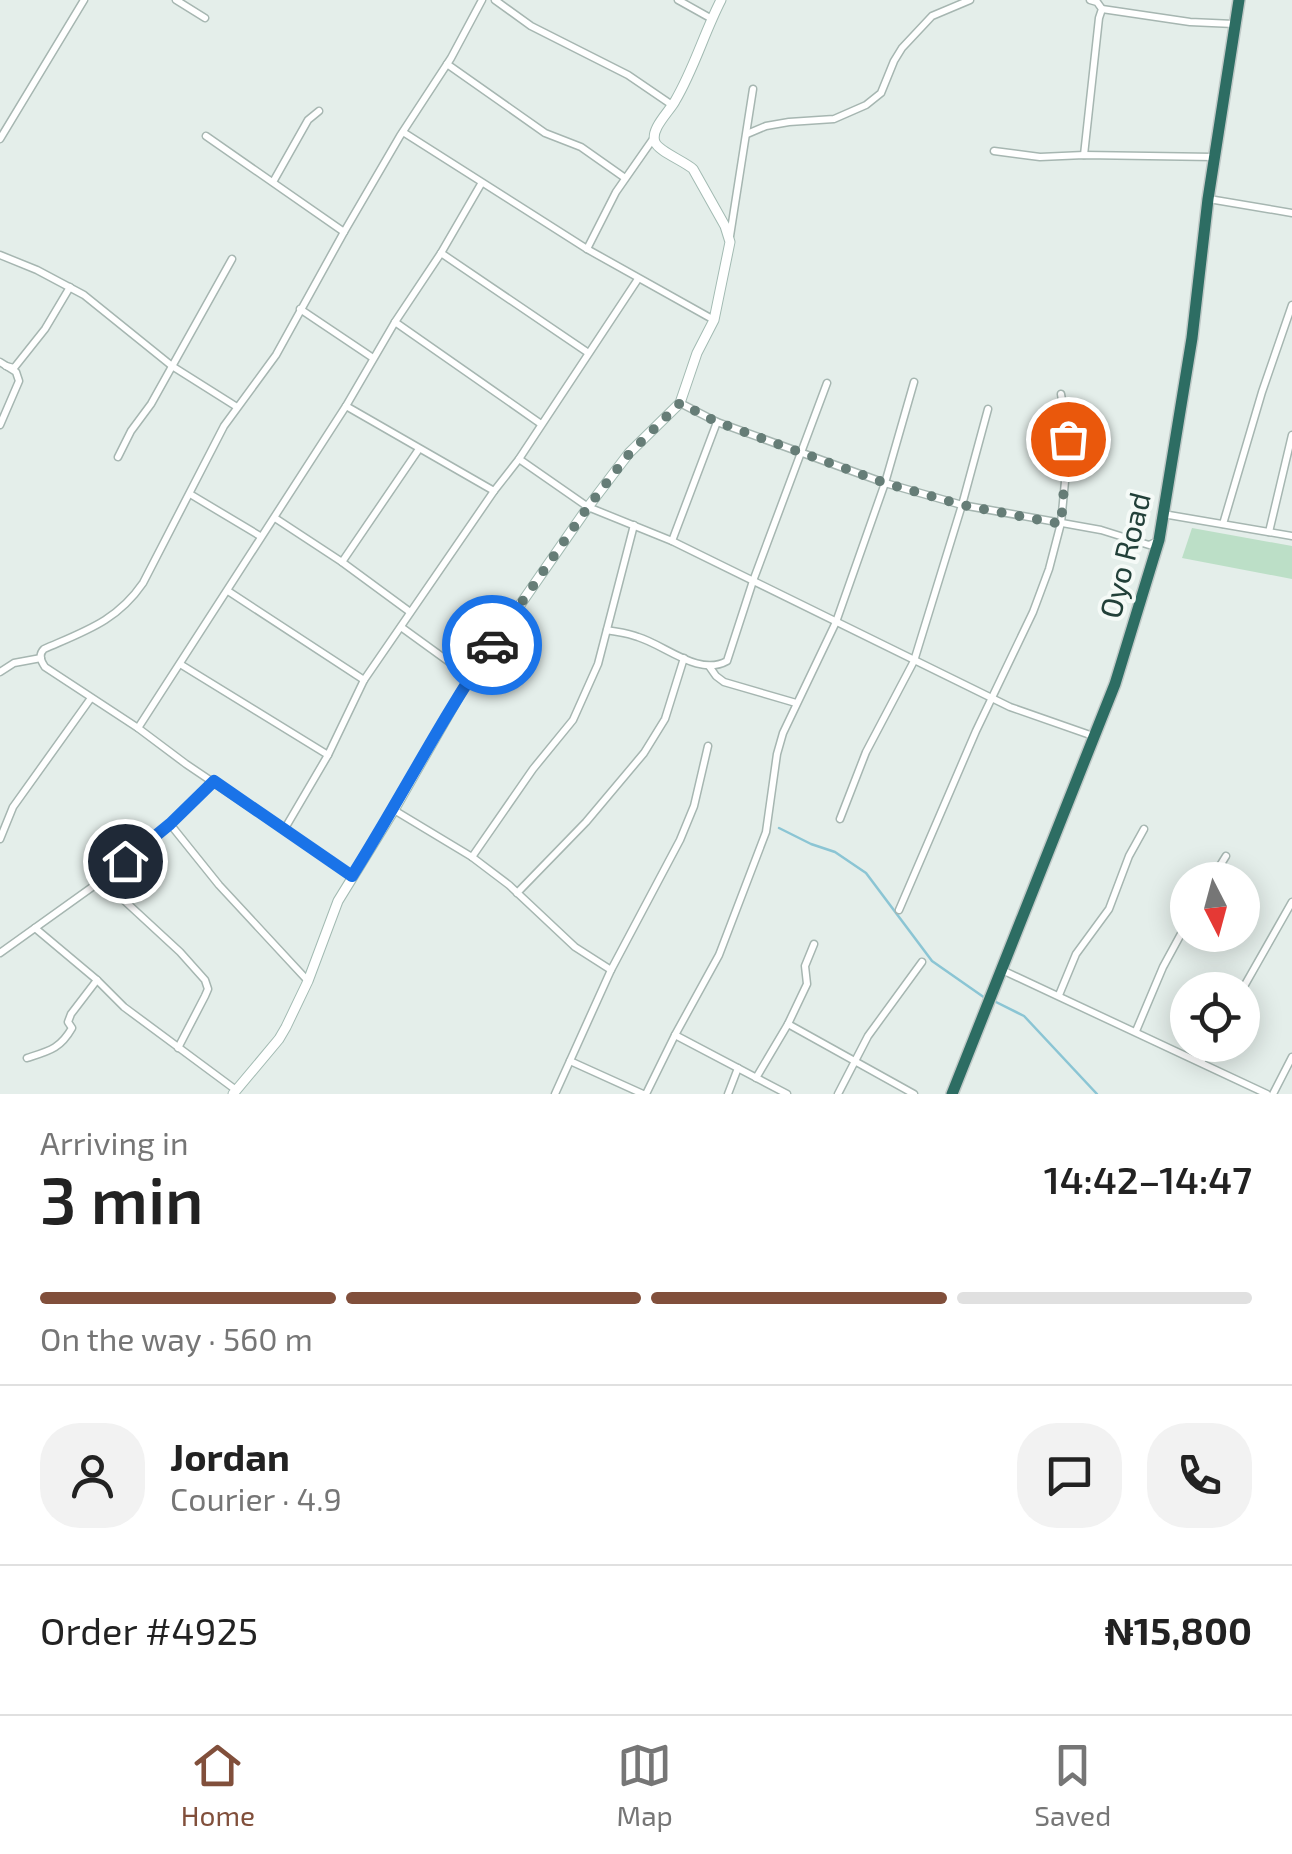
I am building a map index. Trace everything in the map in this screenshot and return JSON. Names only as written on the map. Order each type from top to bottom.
[{"type":"highway","name":"Oyo Road","points":[[952,1094],[1115,684],[1159,540],[1192,338],[1208,199],[1239,0]]},
{"type":"street","points":[[0,139],[84,0]]},
{"type":"street","points":[[176,0],[205,18]]},
{"type":"street","points":[[40,658],[44,650],[111,618],[136,594],[218,438],[276,355],[482,0]]},
{"type":"street","points":[[495,0],[531,26],[628,75],[673,105]]},
{"type":"street","points":[[678,0],[712,19]]},
{"type":"street","points":[[586,248],[625,178],[673,105],[721,0]]},
{"type":"street","points":[[747,134],[800,120],[834,119],[866,105],[881,94],[902,48],[932,16],[970,0]]},
{"type":"street","points":[[1084,155],[1102,9],[1098,2],[1090,0]]},
{"type":"street","points":[[1102,9],[1190,22],[1235,24]]},
{"type":"street","points":[[448,64],[546,133],[581,147],[625,178]]},
{"type":"street","points":[[34,927],[124,1007],[234,1092],[279,1039],[308,981],[338,900],[470,676],[588,507],[629,454],[680,403],[697,353],[714,320],[753,89]]},
{"type":"street","points":[[273,182],[308,120],[319,111]]},
{"type":"street","points":[[402,132],[586,248],[714,320]]},
{"type":"street","points":[[206,136],[344,232]]},
{"type":"street","points":[[653,140],[657,147],[693,168],[730,242]]},
{"type":"street","points":[[994,151],[1040,157],[1216,157]]},
{"type":"street","points":[[138,728],[346,406],[481,184]]},
{"type":"street","points":[[1208,199],[1292,213]]},
{"type":"street","points":[[441,253],[587,352]]},
{"type":"street","points":[[0,255],[70,287],[109,313],[172,366],[237,407]]},
{"type":"street","points":[[118,457],[232,259]]},
{"type":"street","points":[[284,830],[328,755],[364,680],[519,459],[638,278]]},
{"type":"street","points":[[3,364],[14,368],[45,329],[70,287]]},
{"type":"street","points":[[1223,524],[1292,305]]},
{"type":"street","points":[[300,309],[373,358]]},
{"type":"street","points":[[395,322],[542,424]]},
{"type":"street","points":[[0,425],[18,381],[17,374],[3,364]]},
{"type":"street","points":[[570,1062],[645,1094],[719,955],[766,832],[776,754],[836,622],[885,483],[914,382]]},
{"type":"street","points":[[607,630],[642,638],[708,665],[727,661],[752,581],[828,383]]},
{"type":"street","points":[[899,910],[946,797],[1034,612],[1049,569],[1061,524],[1068,439],[1061,394]]},
{"type":"street","points":[[680,403],[717,422],[885,483],[962,505],[1101,530],[1149,544],[1159,540]]},
{"type":"street","points":[[346,406],[494,491]]},
{"type":"street","points":[[840,819],[866,752],[914,661],[988,409]]},
{"type":"street","points":[[672,541],[717,422]]},
{"type":"street","points":[[1269,532],[1292,434]]},
{"type":"street","points":[[342,562],[419,448]]},
{"type":"street","points":[[519,459],[588,507],[672,541],[993,698],[1093,736]]},
{"type":"street","points":[[190,494],[260,536]]},
{"type":"street","points":[[1163,514],[1292,536]]},
{"type":"street","points":[[274,518],[410,612]]},
{"type":"street","points":[[472,857],[573,720],[598,664],[634,526]]},
{"type":"street","points":[[228,591],[364,680]]},
{"type":"street","points":[[400,627],[470,676]]},
{"type":"street","points":[[0,672],[40,658]]},
{"type":"street","points":[[40,658],[45,667],[352,876]]},
{"type":"street","points":[[517,894],[586,822],[644,753],[665,720],[684,658]]},
{"type":"street","points":[[180,664],[328,755]]},
{"type":"street","points":[[708,665],[719,680],[796,703]]},
{"type":"street","points":[[0,839],[13,806],[91,698]]},
{"type":"street","points":[[555,1094],[612,970],[680,840],[694,806],[708,746]]},
{"type":"street","points":[[0,953],[102,880],[170,824],[214,781]]},
{"type":"street","points":[[394,810],[472,857],[575,947],[612,970]]},
{"type":"street","points":[[170,824],[219,885],[308,981]]},
{"type":"street","points":[[1059,994],[1076,954],[1109,909],[1144,828]]},
{"type":"street","points":[[1222,862],[1226,856]]},
{"type":"street","points":[[102,880],[205,980],[208,989],[178,1048]]},
{"type":"street","points":[[1252,972],[1292,902]]},
{"type":"street","points":[[756,1078],[806,984],[806,964],[814,944]]},
{"type":"street","points":[[1136,1031],[1171,952]]},
{"type":"street","points":[[838,1094],[868,1036],[922,962]]},
{"type":"street","points":[[1000,969],[1170,1047]]},
{"type":"street","points":[[27,1058],[57,1048],[63,1042],[72,1028],[68,1022],[71,1014],[97,980]]},
{"type":"street","points":[[788,1024],[914,1094]]},
{"type":"street","points":[[674,1035],[787,1094]]},
{"type":"street","points":[[1201,1062],[1270,1094],[1292,1057]]},
{"type":"street","points":[[728,1094],[738,1068]]},
{"type":"green space","points":[[1192,528],[1292,546],[1292,579],[1182,558]]},
{"type":"waterway","points":[[779,828],[835,852],[866,873],[932,961],[985,998]]},
{"type":"waterway","points":[[992,1000],[1024,1016],[1097,1094]]},
{"type":"way so far","points":[[492,645],[629,454],[680,403],[717,422],[885,483],[962,505],[1061,524],[1068,439]]},
{"type":"route","points":[[125,861],[214,781],[352,876],[492,645]]}]
